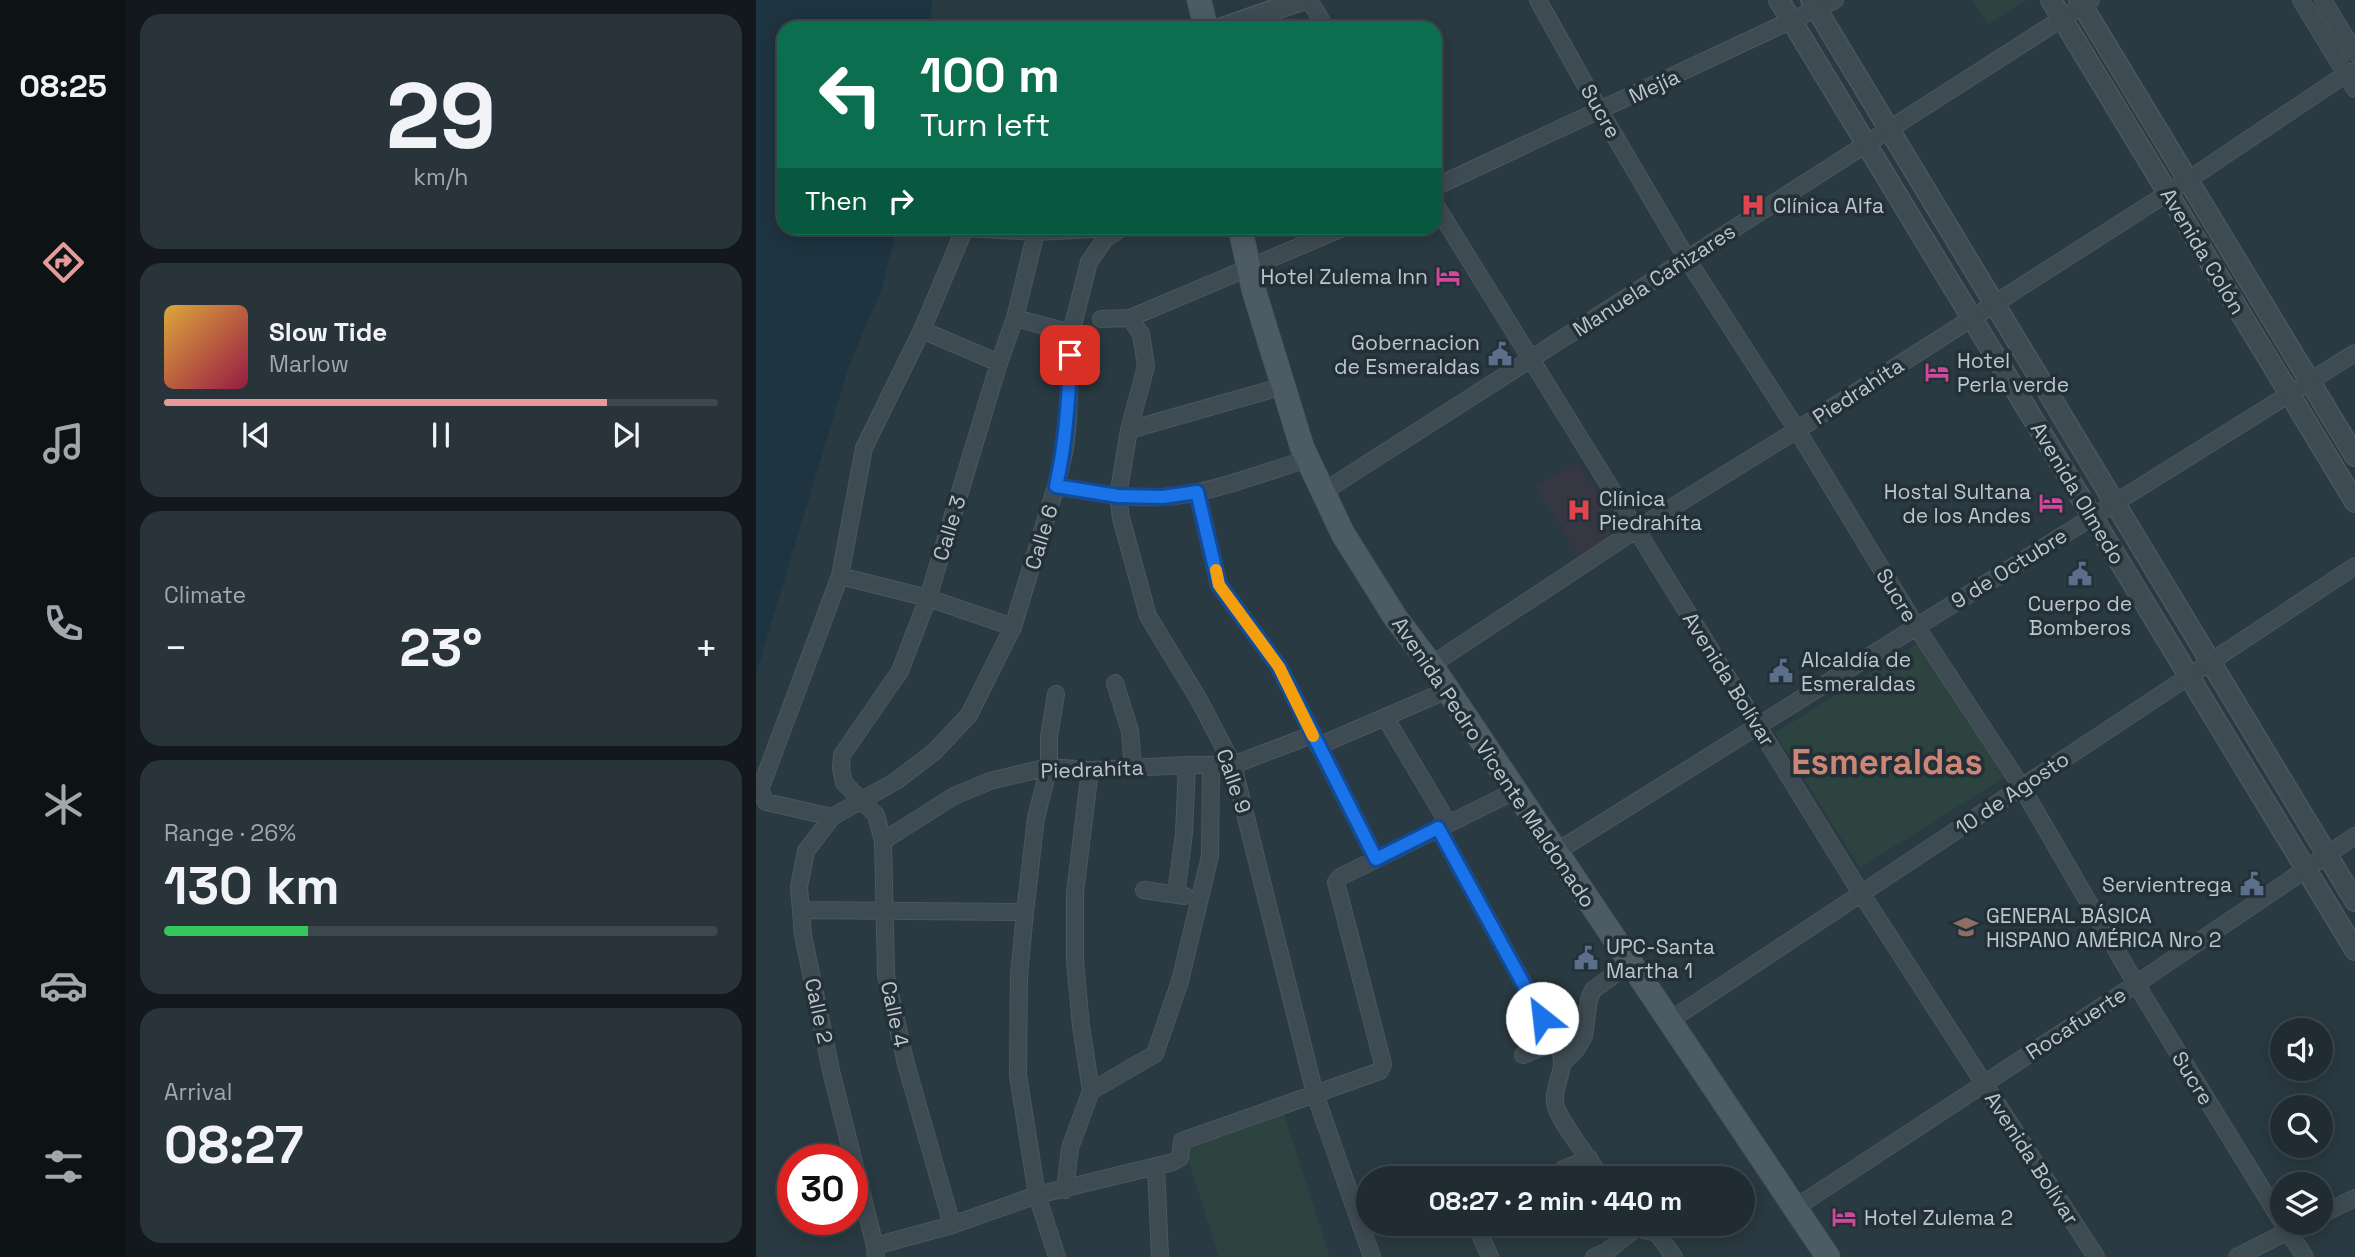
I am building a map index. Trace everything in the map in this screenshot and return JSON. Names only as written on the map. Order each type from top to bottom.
[{"type":"main road","points":[[1199,0],[1204,21]]},
{"type":"main road","name":"Avenida Pedro Vicente Maldonado","points":[[1242,235],[1283,386],[1308,459],[1343,534],[1395,617],[1448,690],[1828,1257]]},
{"type":"street","points":[[1242,21],[1302,0]]},
{"type":"street","points":[[1309,0],[1322,21]]},
{"type":"street","name":"Sucre","points":[[1538,0],[1688,259],[1797,430],[1916,626],[2021,786],[2136,984],[2270,1203]]},
{"type":"street","name":"Avenida Olmedo","points":[[1779,0],[2355,950]]},
{"type":"street","name":"Mejía","points":[[1442,184],[1792,22],[1813,5],[1835,0]]},
{"type":"street","name":"Avenida Colón","points":[[2052,0],[2355,502]]},
{"type":"street","points":[[2301,0],[2350,73],[2355,89]]},
{"type":"street","points":[[2323,0],[2355,53]]},
{"type":"street","name":"Avenida Colón","points":[[2084,2],[2355,456]]},
{"type":"street","name":"Manuela Cañizares","points":[[1324,492],[2063,19],[2084,2]]},
{"type":"street","name":"Avenida Olmedo","points":[[1813,5],[2355,901]]},
{"type":"street","name":"Piedrahíta","points":[[1431,665],[1637,529],[1994,305],[2350,73]]},
{"type":"street","name":"Avenida Bolívar","points":[[1442,215],[1861,893],[2096,1257]]},
{"type":"street","points":[[832,817],[766,802],[761,787],[840,576],[864,448],[922,330],[963,235]]},
{"type":"street","name":"Calle 3","points":[[864,801],[845,783],[841,768],[842,755],[900,671],[928,598],[1015,318],[1036,235]]},
{"type":"street","name":"Calle 6","points":[[864,801],[934,752],[969,715],[1013,627],[1065,449],[1071,333],[1089,262],[1105,239],[1111,235]]},
{"type":"street","points":[[1101,319],[1130,318],[1327,235]]},
{"type":"street","points":[[1015,318],[1071,333]]},
{"type":"street","name":"Calle 9","points":[[1130,318],[1141,334],[1146,366],[1129,430],[1118,496],[1121,518],[1148,616],[1199,700],[1233,765],[1315,1094],[1372,1257]]},
{"type":"street","points":[[922,330],[999,363]]},
{"type":"street","name":"9 de Octubre","points":[[1556,852],[2355,353]]},
{"type":"street","points":[[1129,430],[1283,386]]},
{"type":"street","points":[[1056,486],[1118,496],[1163,497],[1197,492],[1308,459]]},
{"type":"street","points":[[1197,492],[1219,585],[1279,667],[1376,859]]},
{"type":"street","name":"10 de Agosto","points":[[1669,1021],[2355,566]]},
{"type":"street","points":[[840,576],[928,598],[1013,627]]},
{"type":"street","points":[[1115,683],[1130,730],[1133,768]]},
{"type":"street","name":"Piedrahíta","points":[[883,841],[954,796],[990,781],[1049,767],[1090,770],[1233,765],[1385,717],[1448,690]]},
{"type":"street","points":[[1056,694],[1049,737],[1049,767],[1035,818],[1025,912],[1019,976],[1018,1075],[1037,1195],[1057,1257]]},
{"type":"street","points":[[1385,717],[1564,1062]]},
{"type":"street","points":[[1177,895],[1184,833],[1187,765]]},
{"type":"street","points":[[1091,1091],[1155,1054],[1180,981],[1210,856],[1211,765]]},
{"type":"street","points":[[1065,1190],[1070,1148],[1091,1091],[1075,961],[1075,893],[1090,770]]},
{"type":"street","points":[[876,1252],[1037,1195],[1156,1167],[1180,1158],[1182,1141],[1380,1071],[1383,1068],[1336,882],[1340,877],[1515,792]]},
{"type":"street","name":"Calle 2","points":[[864,801],[832,817],[806,851],[799,887],[803,935],[832,1075],[876,1252]]},
{"type":"street","name":"Calle 4","points":[[864,801],[876,815],[883,841],[886,975],[906,1064],[952,1226]]},
{"type":"street","name":"Rocafuerte","points":[[1795,1208],[2136,984],[2355,836]]},
{"type":"street","points":[[1144,890],[1201,898]]},
{"type":"street","points":[[801,910],[1025,912]]},
{"type":"street","points":[[1594,1166],[1555,1108],[1554,1095],[1564,1062],[1576,1050],[1584,1036],[1589,999],[1593,990],[1630,963]]},
{"type":"street","points":[[1522,1055],[1555,1042]]},
{"type":"street","points":[[1571,1166],[1589,1158]]},
{"type":"street","points":[[1156,1167],[1160,1257]]},
{"type":"street","points":[[2333,1209],[2355,1198]]},
{"type":"street","points":[[2236,1257],[2270,1235]]},
{"type":"street","name":"Sucre","points":[[2290,1235],[2305,1257]]},
{"type":"street","points":[[1481,1236],[1490,1257]]},
{"type":"street","points":[[1599,1256],[1622,1236]]},
{"type":"street","points":[[1659,1236],[1674,1257]]},
{"type":"shaded area","name":"Clínica Piedrahíta","points":[[1577,462],[1621,533],[1580,558],[1536,486]]},
{"type":"green space","points":[[1973,0],[2026,0],[1988,24]]},
{"type":"green space","points":[[1918,643],[2004,778],[1860,868],[1775,733]]},
{"type":"green space","points":[[1284,1114],[1330,1257],[1219,1257],[1184,1147]]},
{"type":"water","points":[[756,0],[932,0],[930,21],[777,21],[777,235],[895,235],[882,288],[848,368],[756,674]]},
{"type":"slow traffic","points":[[1216,570],[1219,585],[1279,667],[1313,736]]},
{"type":"place","name":"Clínica Alfa","points":[[1753,205]]},
{"type":"place","name":"Hotel Zulema Inn","points":[[1448,276]]},
{"type":"place","name":"Gobernacion de Esmeraldas","points":[[1500,354]]},
{"type":"place","name":"Hotel Perla verde","points":[[1937,372]]},
{"type":"place","name":"Hostal Sultana de los Andes","points":[[2051,503]]},
{"type":"place","name":"Clínica Piedrahíta","points":[[1579,510]]},
{"type":"place","name":"Cuerpo de Bomberos","points":[[2080,574]]},
{"type":"place","name":"Alcaldía de Esmeraldas","points":[[1781,671]]},
{"type":"place","name":"Servientrega","points":[[2252,884]]},
{"type":"place","name":"GENERAL BÁSICA HISPANO AMÉRICA Nro 2","points":[[1966,927]]},
{"type":"place","name":"UPC-Santa Martha 1","points":[[1586,958]]},
{"type":"place","name":"Hotel Zulema 2","points":[[1844,1217]]},
{"type":"district","name":"Esmeraldas","points":[[1887,762]]},
{"type":"route","points":[[1070,355],[1065,449],[1056,486],[1118,496],[1163,497],[1197,492],[1219,585],[1279,667],[1376,859],[1438,828],[1542,1018]]}]
